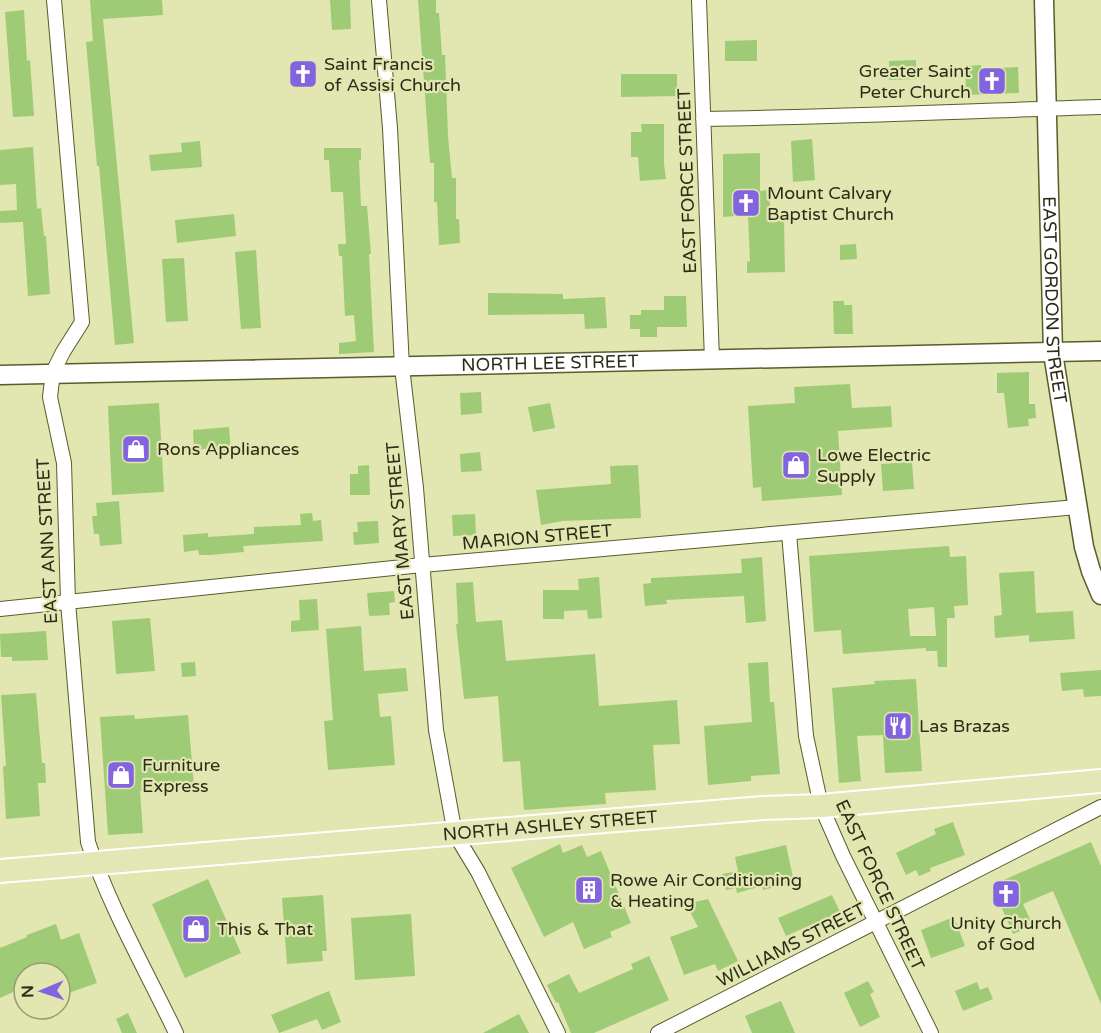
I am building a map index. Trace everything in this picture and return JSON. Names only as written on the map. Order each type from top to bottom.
[{"type":"main road","name":"NORTH ASHLEY STREET","points":[[0,872],[764,808],[821,806],[1101,781]]},
{"type":"street","name":"EAST ANN STREET","points":[[54,0],[82,322],[53,372],[50,397],[64,463],[68,602],[88,842],[95,863],[177,1033]]},
{"type":"street","name":"EAST MARY STREET","points":[[379,0],[390,128],[402,367],[436,730],[455,834],[478,872],[558,1033]]},
{"type":"street","name":"EAST FORCE STREET","points":[[699,0],[711,360]]},
{"type":"street","name":"EAST GORDON STREET","points":[[1044,0],[1053,353],[1077,507],[1091,571],[1101,595]]},
{"type":"street","points":[[703,119],[1101,107]]},
{"type":"street","name":"NORTH LEE STREET","points":[[0,375],[53,372],[402,367],[1101,351]]},
{"type":"street","name":"MARION STREET","points":[[0,609],[422,565],[1077,507]]},
{"type":"street","name":"EAST FORCE STREET","points":[[789,533],[806,736],[821,806],[931,1033]]},
{"type":"street","name":"WILLIAMS STREET","points":[[658,1033],[1101,807]]},
{"type":"building","points":[[90,0],[162,0],[163,15],[103,19],[134,343],[115,345],[86,42],[93,41]]},
{"type":"building","points":[[330,0],[350,0],[351,29],[332,30]]},
{"type":"building","points":[[418,0],[436,0],[436,13],[439,13],[442,55],[445,55],[448,136],[452,178],[456,178],[456,219],[459,219],[460,243],[439,245],[437,202],[434,202],[434,163],[430,163]]},
{"type":"building","points":[[24,10],[27,61],[30,60],[34,116],[13,117],[5,12]]},
{"type":"building","points":[[757,40],[757,61],[725,61],[725,41]]},
{"type":"building","points":[[916,60],[916,79],[889,80],[889,61]]},
{"type":"building","name":"Greater Saint Peter Church","points":[[981,65],[981,69],[1018,67],[1019,93],[966,95],[965,66]]},
{"type":"building","points":[[621,74],[677,74],[677,96],[621,97]]},
{"type":"building","points":[[641,124],[664,124],[666,179],[640,181],[638,157],[631,157],[631,132],[642,132]]},
{"type":"building","points":[[812,139],[815,180],[793,182],[791,141]]},
{"type":"building","points":[[200,141],[202,167],[151,171],[149,155],[182,152],[181,143]]},
{"type":"building","points":[[33,147],[37,209],[41,208],[44,236],[46,236],[50,294],[28,296],[23,222],[0,223],[0,211],[17,210],[16,184],[0,185],[0,150]]},
{"type":"building","points":[[324,148],[361,148],[361,160],[359,160],[361,206],[367,206],[374,352],[339,354],[339,343],[356,341],[354,315],[345,316],[342,256],[339,256],[338,244],[346,244],[343,192],[331,192],[329,160],[324,160]]},
{"type":"building","points":[[760,153],[760,191],[769,190],[771,221],[784,221],[785,272],[747,273],[747,262],[750,261],[748,215],[723,217],[723,154]]},
{"type":"building","points":[[234,214],[236,236],[177,243],[175,220]]},
{"type":"building","points":[[856,244],[857,259],[840,260],[840,245]]},
{"type":"building","points":[[256,250],[261,328],[241,329],[235,252]]},
{"type":"building","points":[[184,258],[188,321],[166,322],[162,259]]},
{"type":"building","points":[[488,293],[563,294],[563,299],[605,297],[607,328],[585,329],[584,314],[488,315]]},
{"type":"building","points":[[664,296],[686,296],[687,327],[657,327],[657,337],[640,337],[640,329],[630,329],[630,315],[641,315],[641,310],[664,310]]},
{"type":"building","points":[[833,301],[844,301],[844,305],[852,305],[853,334],[834,334]]},
{"type":"building","points":[[1029,372],[1029,404],[1035,404],[1036,418],[1028,419],[1029,426],[1008,428],[1004,393],[997,393],[997,373]]},
{"type":"building","name":"Lowe Electric Supply","points":[[850,384],[852,408],[891,406],[892,427],[838,431],[842,495],[762,501],[761,487],[753,488],[748,406],[795,403],[794,387]]},
{"type":"building","points":[[481,392],[482,413],[461,415],[460,393]]},
{"type":"building","name":"Rons Appliances","points":[[159,403],[164,492],[112,495],[108,406]]},
{"type":"building","points":[[550,403],[555,428],[533,432],[528,407]]},
{"type":"building","points":[[229,427],[231,453],[215,454],[214,448],[194,450],[193,430]]},
{"type":"building","points":[[480,452],[482,471],[461,472],[460,454]]},
{"type":"building","points":[[912,462],[914,489],[883,491],[881,464]]},
{"type":"building","points":[[369,465],[370,495],[350,495],[350,474],[358,474],[358,466]]},
{"type":"building","points":[[638,465],[641,518],[563,521],[541,525],[536,490],[611,484],[610,466]]},
{"type":"building","points":[[119,501],[122,544],[100,546],[99,534],[94,534],[92,516],[97,516],[96,503]]},
{"type":"building","points":[[312,513],[313,521],[321,520],[323,541],[243,546],[244,552],[210,555],[199,555],[198,550],[184,552],[183,535],[208,533],[208,537],[254,534],[254,527],[301,525],[300,514]]},
{"type":"building","points":[[475,514],[476,535],[453,536],[452,515]]},
{"type":"building","points":[[378,521],[379,543],[354,545],[353,532],[358,532],[357,522]]},
{"type":"building","points":[[949,546],[950,557],[966,556],[968,605],[954,606],[955,618],[947,618],[947,667],[938,667],[937,651],[926,651],[926,648],[843,654],[841,630],[814,632],[809,556]],"holes":[[[934,607],[936,636],[910,636],[908,609]]]},
{"type":"building","points":[[762,557],[766,621],[746,623],[744,596],[666,600],[667,604],[645,606],[643,584],[651,583],[651,578],[742,573],[741,559]]},
{"type":"building","points":[[1034,571],[1036,613],[1073,611],[1075,639],[1029,642],[1029,635],[995,638],[994,616],[1002,615],[999,573]]},
{"type":"building","points":[[599,577],[602,618],[588,619],[587,610],[564,611],[564,619],[543,619],[543,590],[579,590],[578,579]]},
{"type":"building","points":[[473,582],[476,622],[502,620],[506,661],[595,654],[599,706],[677,700],[680,744],[653,745],[656,790],[605,793],[606,804],[524,810],[520,761],[503,762],[498,696],[464,699],[456,624],[458,624],[456,583]]},
{"type":"building","points":[[394,591],[395,602],[389,603],[390,615],[369,616],[367,593]]},
{"type":"building","points":[[317,599],[319,630],[291,632],[291,621],[300,620],[299,600]]},
{"type":"building","points":[[150,618],[155,671],[116,674],[112,621]]},
{"type":"building","points":[[361,626],[364,671],[406,668],[408,691],[378,694],[380,717],[391,716],[395,765],[328,770],[324,721],[333,720],[326,629]]},
{"type":"building","points":[[46,631],[48,660],[12,661],[12,657],[1,657],[0,634]]},
{"type":"building","points":[[195,662],[196,676],[182,677],[181,663]]},
{"type":"building","points":[[768,662],[770,702],[774,702],[780,774],[751,776],[751,781],[708,785],[704,726],[752,722],[748,663]]},
{"type":"building","points":[[1101,670],[1101,696],[1084,697],[1083,689],[1062,691],[1060,673]]},
{"type":"building","points":[[916,679],[922,771],[885,773],[883,735],[857,736],[861,781],[839,783],[832,688],[875,684],[874,681]]},
{"type":"building","points":[[36,693],[46,783],[38,783],[40,816],[6,819],[3,766],[6,766],[1,695]]},
{"type":"building","points":[[134,715],[135,719],[188,715],[194,787],[140,791],[143,833],[108,835],[100,717]]},
{"type":"building","points":[[953,822],[965,855],[930,868],[931,871],[919,876],[916,870],[906,875],[896,853],[936,834],[934,829]]},
{"type":"building","points":[[1091,842],[1101,866],[1101,1004],[1053,891],[1023,904],[1033,926],[1013,934],[992,885]]},
{"type":"building","name":"Rowe Air Conditioning & Heating","points":[[560,844],[563,853],[582,845],[587,857],[601,851],[631,923],[610,932],[612,937],[584,949],[573,922],[544,937],[511,868]]},
{"type":"building","points":[[786,845],[794,882],[763,890],[762,886],[737,893],[736,888],[726,890],[722,874],[738,871],[735,857]]},
{"type":"building","name":"This & That","points":[[208,879],[241,953],[185,978],[152,904]]},
{"type":"building","points":[[323,895],[327,951],[322,951],[323,961],[287,964],[282,898]]},
{"type":"building","points":[[832,895],[840,912],[786,936],[778,918]]},
{"type":"building","points":[[708,899],[738,961],[718,971],[715,964],[684,975],[670,937],[698,927],[686,904]]},
{"type":"building","points":[[411,914],[415,976],[355,980],[351,918]]},
{"type":"building","points":[[954,917],[965,946],[931,958],[921,930]]},
{"type":"building","points":[[56,924],[61,940],[79,933],[97,983],[72,992],[72,961],[12,961],[12,992],[0,998],[0,948],[27,937],[27,935]]},
{"type":"building","points":[[649,956],[669,1000],[594,1033],[571,1033],[558,1002],[556,1003],[547,985],[569,974],[579,993],[633,969],[631,964]]},
{"type":"building","points":[[868,981],[874,992],[870,994],[880,1017],[860,1027],[844,993]]},
{"type":"building","points":[[977,982],[980,990],[988,987],[993,999],[963,1011],[955,991]]},
{"type":"building","points":[[329,991],[341,1022],[322,1030],[317,1019],[279,1033],[271,1015]]},
{"type":"building","points":[[781,1001],[795,1033],[752,1033],[745,1016]]},
{"type":"building","points":[[128,1013],[137,1033],[122,1033],[116,1019]]},
{"type":"building","points":[[519,1014],[529,1033],[483,1033]]},
{"type":"place","name":"Saint Francis of Assisi Church","points":[[303,74]]},
{"type":"place","name":"Greater Saint Peter Church","points":[[992,81]]},
{"type":"place","name":"Mount Calvary Baptist Church","points":[[746,203]]},
{"type":"place","name":"Rons Appliances","points":[[136,449]]},
{"type":"place","name":"Lowe Electric Supply","points":[[796,465]]},
{"type":"place","name":"Las Brazas","points":[[898,726]]},
{"type":"place","name":"Furniture Express","points":[[121,775]]},
{"type":"place","name":"Rowe Air Conditioning & Heating","points":[[589,890]]},
{"type":"place","name":"Unity Church of God","points":[[1006,894]]},
{"type":"place","name":"This & That","points":[[196,929]]}]
